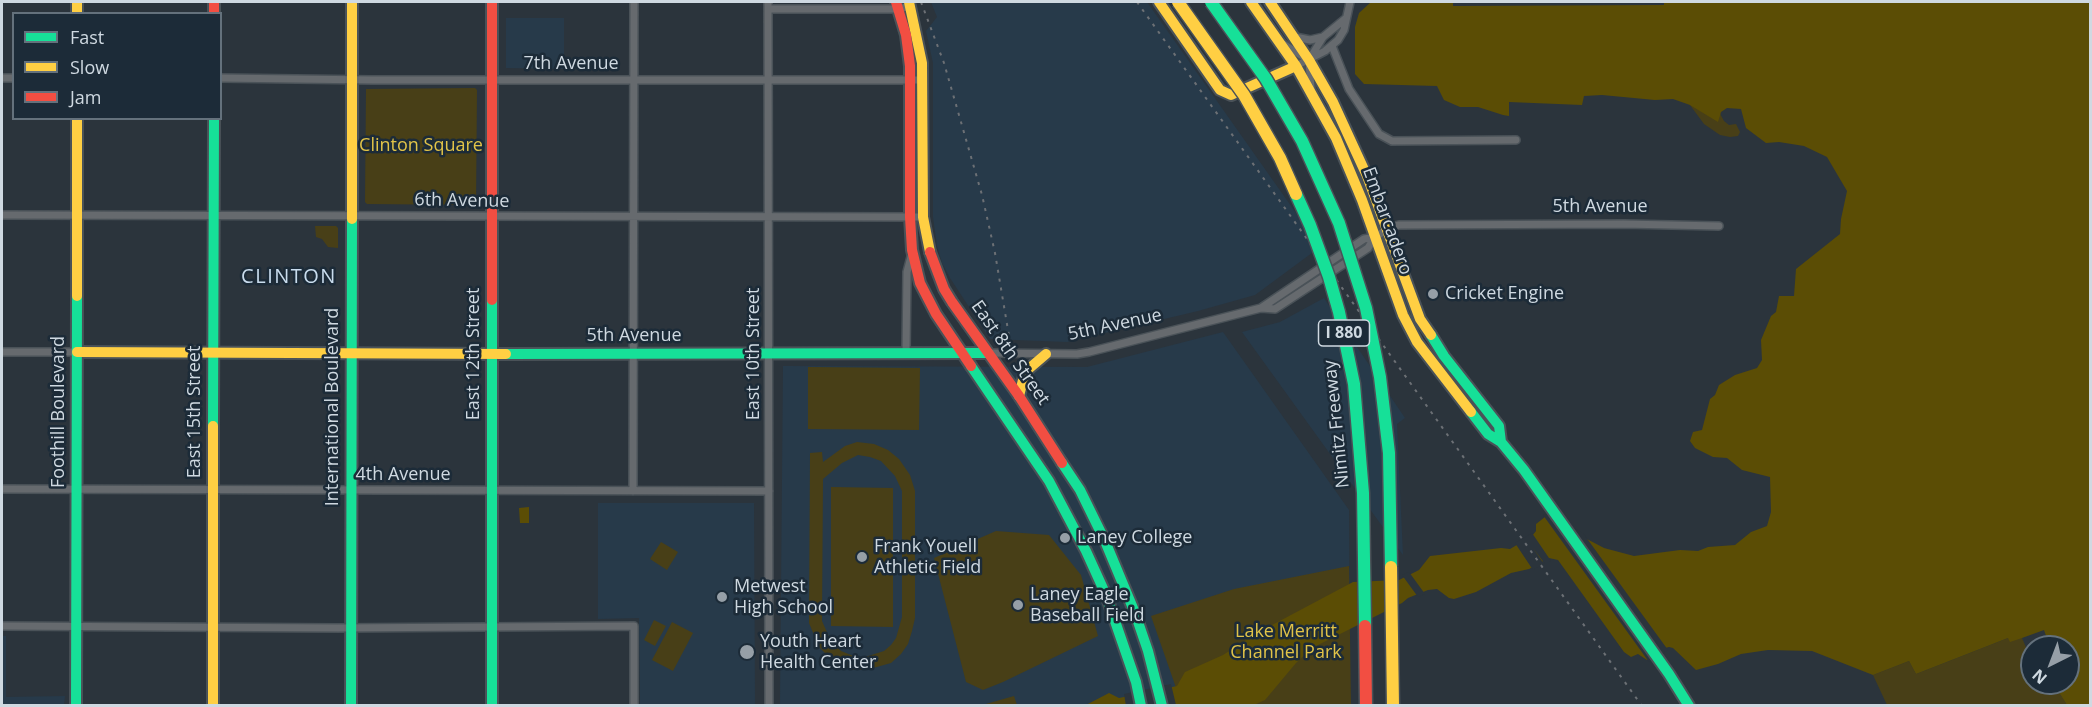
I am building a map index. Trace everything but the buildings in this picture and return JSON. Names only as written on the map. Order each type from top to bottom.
[{"type":"main road","name":"International Boulevard","points":[[351,705],[352,2]]},
{"type":"main road","name":"East 12th Street","points":[[492,2],[492,705]]},
{"type":"main road","points":[[1159,2],[1220,90],[1231,96],[1296,66]]},
{"type":"main road","name":"Nimitz Freeway","points":[[1178,2],[1239,87],[1280,159],[1310,225],[1336,303],[1351,366],[1361,448],[1366,705]]},
{"type":"main road","name":"I 880","points":[[1211,2],[1276,94],[1310,157],[1342,231],[1366,308],[1380,377],[1389,453],[1393,705]]},
{"type":"main road","name":"Embarcadero","points":[[1251,2],[1296,66],[1352,172],[1403,315],[1417,342],[1488,434],[1501,442],[1546,501],[1670,674],[1689,705]]},
{"type":"main road","name":"Embarcadero","points":[[1270,2],[1309,60],[1352,141],[1388,230],[1420,319],[1439,349],[1498,426],[1501,442]]},
{"type":"main road","name":"East 8th Street","points":[[903,4],[906,35],[916,80],[917,217],[912,250],[915,268],[926,297],[1049,481],[1076,532],[1106,595],[1136,682],[1141,705]]},
{"type":"main road","name":"Foothill Boulevard","points":[[76,705],[78,120]]},
{"type":"main road","name":"East 15th Street","points":[[213,705],[214,120]]},
{"type":"main road","name":"East 8th Street","points":[[917,217],[938,275],[952,302],[1019,396],[1080,490],[1105,541],[1135,613],[1162,705]]},
{"type":"main road","name":"5th Avenue","points":[[77,352],[988,353]]},
{"type":"main road","points":[[1019,396],[1025,372],[1046,354]]},
{"type":"street","points":[[633,491],[634,2]]},
{"type":"street","points":[[1296,66],[1332,46],[1344,30],[1350,2]]},
{"type":"street","points":[[768,5],[903,4]]},
{"type":"street","name":"East 10th Street","points":[[768,5],[769,705]]},
{"type":"street","points":[[1312,93],[1309,60],[1323,37],[1345,19]]},
{"type":"street","points":[[1295,37],[1310,40],[1323,37]]},
{"type":"street","points":[[1280,42],[1309,60]]},
{"type":"street","points":[[1332,46],[1349,88],[1379,134],[1392,141],[1516,140]]},
{"type":"street","name":"7th Avenue","points":[[222,78],[916,80]]},
{"type":"street","name":"6th Avenue","points":[[2,215],[917,217]]},
{"type":"street","name":"5th Avenue","points":[[988,353],[1089,352],[1261,308],[1364,239],[1375,237],[1399,225],[1719,226]]},
{"type":"street","name":"East 8th Street","points":[[906,354],[907,272],[912,250]]},
{"type":"street","name":"5th Avenue","points":[[2,352],[77,352]]},
{"type":"street","name":"4th Avenue","points":[[2,489],[769,491]]},
{"type":"street","points":[[2,626],[351,628],[634,626],[634,705]]},
{"type":"shaded area","points":[[931,2],[1147,2],[1320,247],[1255,295],[1198,311],[1067,342],[990,339],[950,278],[937,246],[933,217],[933,63],[926,31],[937,17]]},
{"type":"shaded area","points":[[1371,2],[2090,2],[2090,705],[2067,705],[2061,695],[2080,695],[2080,635],[2020,635],[2020,639],[2010,642],[2008,638],[1916,674],[1909,661],[1873,675],[1812,651],[1768,650],[1741,654],[1696,670],[1673,648],[1669,647],[1661,649],[1647,660],[1638,654],[1631,657],[1624,652],[1558,560],[1549,558],[1529,569],[1511,573],[1476,592],[1454,599],[1437,589],[1408,598],[1312,648],[1296,663],[1265,700],[1254,705],[1084,706],[1109,693],[1119,698],[1177,686],[1185,672],[1223,655],[1257,633],[1353,582],[1399,580],[1419,570],[1430,556],[1510,549],[1532,536],[1536,531],[1536,524],[1545,517],[1604,548],[1634,556],[1680,550],[1698,551],[1708,547],[1735,545],[1751,532],[1767,526],[1771,512],[1770,477],[1742,470],[1727,458],[1713,457],[1695,448],[1690,441],[1693,432],[1702,430],[1710,399],[1715,395],[1719,385],[1735,375],[1757,368],[1762,360],[1761,340],[1771,316],[1776,312],[1779,296],[1794,296],[1796,269],[1840,234],[1847,191],[1827,157],[1804,146],[1779,142],[1766,143],[1746,128],[1741,109],[1727,108],[1721,112],[1718,122],[1690,105],[1673,99],[1655,100],[1602,95],[1584,96],[1582,105],[1509,102],[1509,116],[1478,107],[1460,107],[1444,100],[1437,86],[1364,84],[1355,74],[1355,27],[1359,13]]},
{"type":"shaded area","points":[[506,18],[564,18],[564,69],[506,68]]},
{"type":"shaded area","points":[[1324,298],[1405,418],[1397,424],[1403,555],[1242,332],[1280,322]]},
{"type":"shaded area","name":"Laney College","points":[[1223,332],[1349,510],[1350,705],[780,706],[783,366],[1087,367]]},
{"type":"shaded area","points":[[598,503],[754,503],[755,705],[640,705],[639,618],[598,619]]},
{"type":"shaded area","points":[[529,507],[529,523],[520,523],[519,508]]},
{"type":"shaded area","points":[[2,636],[6,636],[6,697],[65,696],[64,705],[2,705]]},
{"type":"green space","name":"Clinton Square","points":[[475,88],[477,90],[476,205],[367,204],[365,202],[366,89]]},
{"type":"green space","points":[[1693,103],[1718,110],[1729,125],[1736,124],[1740,132],[1738,136],[1720,135],[1704,124],[1690,105]]},
{"type":"green space","points":[[315,226],[336,226],[338,228],[338,248],[328,247],[322,239],[316,237]]},
{"type":"green space","points":[[808,367],[920,368],[919,430],[808,429]]},
{"type":"green space","points":[[857,442],[874,444],[888,450],[899,459],[910,475],[915,491],[915,618],[912,631],[908,644],[891,663],[866,670],[854,670],[834,662],[819,647],[809,623],[810,453],[822,452],[823,462],[845,446]],"holes":[[[858,455],[881,461],[895,476],[902,491],[902,617],[896,638],[891,645],[884,651],[865,657],[856,657],[841,651],[830,639],[822,621],[823,479],[842,463]]]},
{"type":"green space","name":"Frank Youell Athletic Field","points":[[831,487],[893,488],[893,627],[831,626]]},
{"type":"green space","name":"Laney Eagle Baseball Field","points":[[996,531],[1049,535],[1081,575],[1098,636],[983,690],[966,682],[934,558]]},
{"type":"green space","points":[[661,542],[678,552],[667,570],[650,559]]},
{"type":"green space","name":"Lake Merritt Channel Park","points":[[1349,566],[1351,704],[1182,705],[1151,616],[1234,589]]},
{"type":"green space","points":[[654,620],[666,626],[655,646],[644,640]]},
{"type":"green space","points":[[672,622],[693,633],[673,671],[652,660]]},
{"type":"green space","points":[[2008,638],[2020,638],[2020,695],[2061,695],[2067,705],[1887,705],[1873,675],[1909,661],[1916,674]]},
{"type":"green space","points":[[1014,696],[1017,705],[986,704]]},
{"type":"pier","points":[[1453,2],[1664,2],[1664,5],[1453,6]]},
{"type":"pier","points":[[1547,514],[1583,533],[1668,650],[1649,662],[1543,515]]},
{"type":"pier","points":[[1532,533],[1551,561],[1545,564],[1533,548],[1544,564],[1533,570],[1515,543]]},
{"type":"pier","points":[[1409,572],[1425,594],[1418,597],[1402,575]]},
{"type":"pier","points":[[2044,630],[2046,635],[2030,635]]},
{"type":"pier","points":[[1171,684],[1176,705],[1126,706],[1124,694]]},
{"type":"railway","points":[[921,2],[944,63],[982,195],[995,253],[1009,336]]},
{"type":"railway","points":[[1137,2],[1642,706]]},
{"type":"traffic: fast","points":[[1211,2],[1266,79],[1302,141],[1339,223],[1366,308],[1380,377],[1389,453],[1391,567]]},
{"type":"traffic: fast","points":[[213,426],[214,120]]},
{"type":"traffic: fast","points":[[1296,194],[1329,277],[1354,384],[1363,493],[1365,626]]},
{"type":"traffic: fast","points":[[351,706],[352,219]]},
{"type":"traffic: fast","points":[[76,706],[77,296]]},
{"type":"traffic: fast","points":[[492,300],[492,706]]},
{"type":"traffic: fast","points":[[1431,335],[1444,356],[1499,426],[1501,442]]},
{"type":"traffic: fast","points":[[506,354],[988,353]]},
{"type":"traffic: fast","points":[[971,366],[1049,481],[1086,551],[1106,595],[1136,682],[1141,706]]},
{"type":"traffic: fast","points":[[1471,412],[1488,434],[1501,442],[1524,470],[1669,674],[1689,706]]},
{"type":"traffic: fast","points":[[1062,463],[1080,490],[1105,541],[1135,613],[1148,651],[1162,706]]},
{"type":"traffic: slow","points":[[77,2],[77,12]]},
{"type":"traffic: slow","points":[[352,2],[352,219]]},
{"type":"traffic: slow","points":[[909,2],[922,63],[923,217],[930,252]]},
{"type":"traffic: slow","points":[[1159,2],[1220,90],[1231,95],[1296,66]]},
{"type":"traffic: slow","points":[[1178,2],[1244,95],[1280,158],[1296,194]]},
{"type":"traffic: slow","points":[[1251,2],[1296,66],[1336,138],[1362,200],[1403,315],[1417,342],[1471,412]]},
{"type":"traffic: slow","points":[[1270,2],[1309,60],[1333,102],[1367,176],[1420,319],[1431,335]]},
{"type":"traffic: slow","points":[[77,120],[77,296]]},
{"type":"traffic: slow","points":[[77,352],[506,354]]},
{"type":"traffic: slow","points":[[1019,396],[1025,372],[1046,354]]},
{"type":"traffic: slow","points":[[213,426],[213,706]]},
{"type":"traffic: slow","points":[[1391,567],[1393,706]]},
{"type":"traffic: jam","points":[[214,2],[214,12]]},
{"type":"traffic: jam","points":[[492,2],[492,300]]},
{"type":"traffic: jam","points":[[896,2],[906,35],[910,66],[912,250],[920,283],[936,314],[971,366]]},
{"type":"traffic: jam","points":[[930,252],[944,289],[952,302],[1019,396],[1062,463]]},
{"type":"traffic: jam","points":[[1365,626],[1366,706]]},
{"type":"place","name":"Cricket Engine","points":[[1433,294]]},
{"type":"place","name":"Laney College","points":[[1065,538]]},
{"type":"place","name":"Frank Youell Athletic Field","points":[[862,557]]},
{"type":"place","name":"Metwest High School","points":[[722,597]]},
{"type":"place","name":"Laney Eagle Baseball Field","points":[[1018,605]]},
{"type":"place","name":"Youth Heart Health Center","points":[[747,652]]},
{"type":"district","name":"CLINTON","points":[[289,277]]}]
